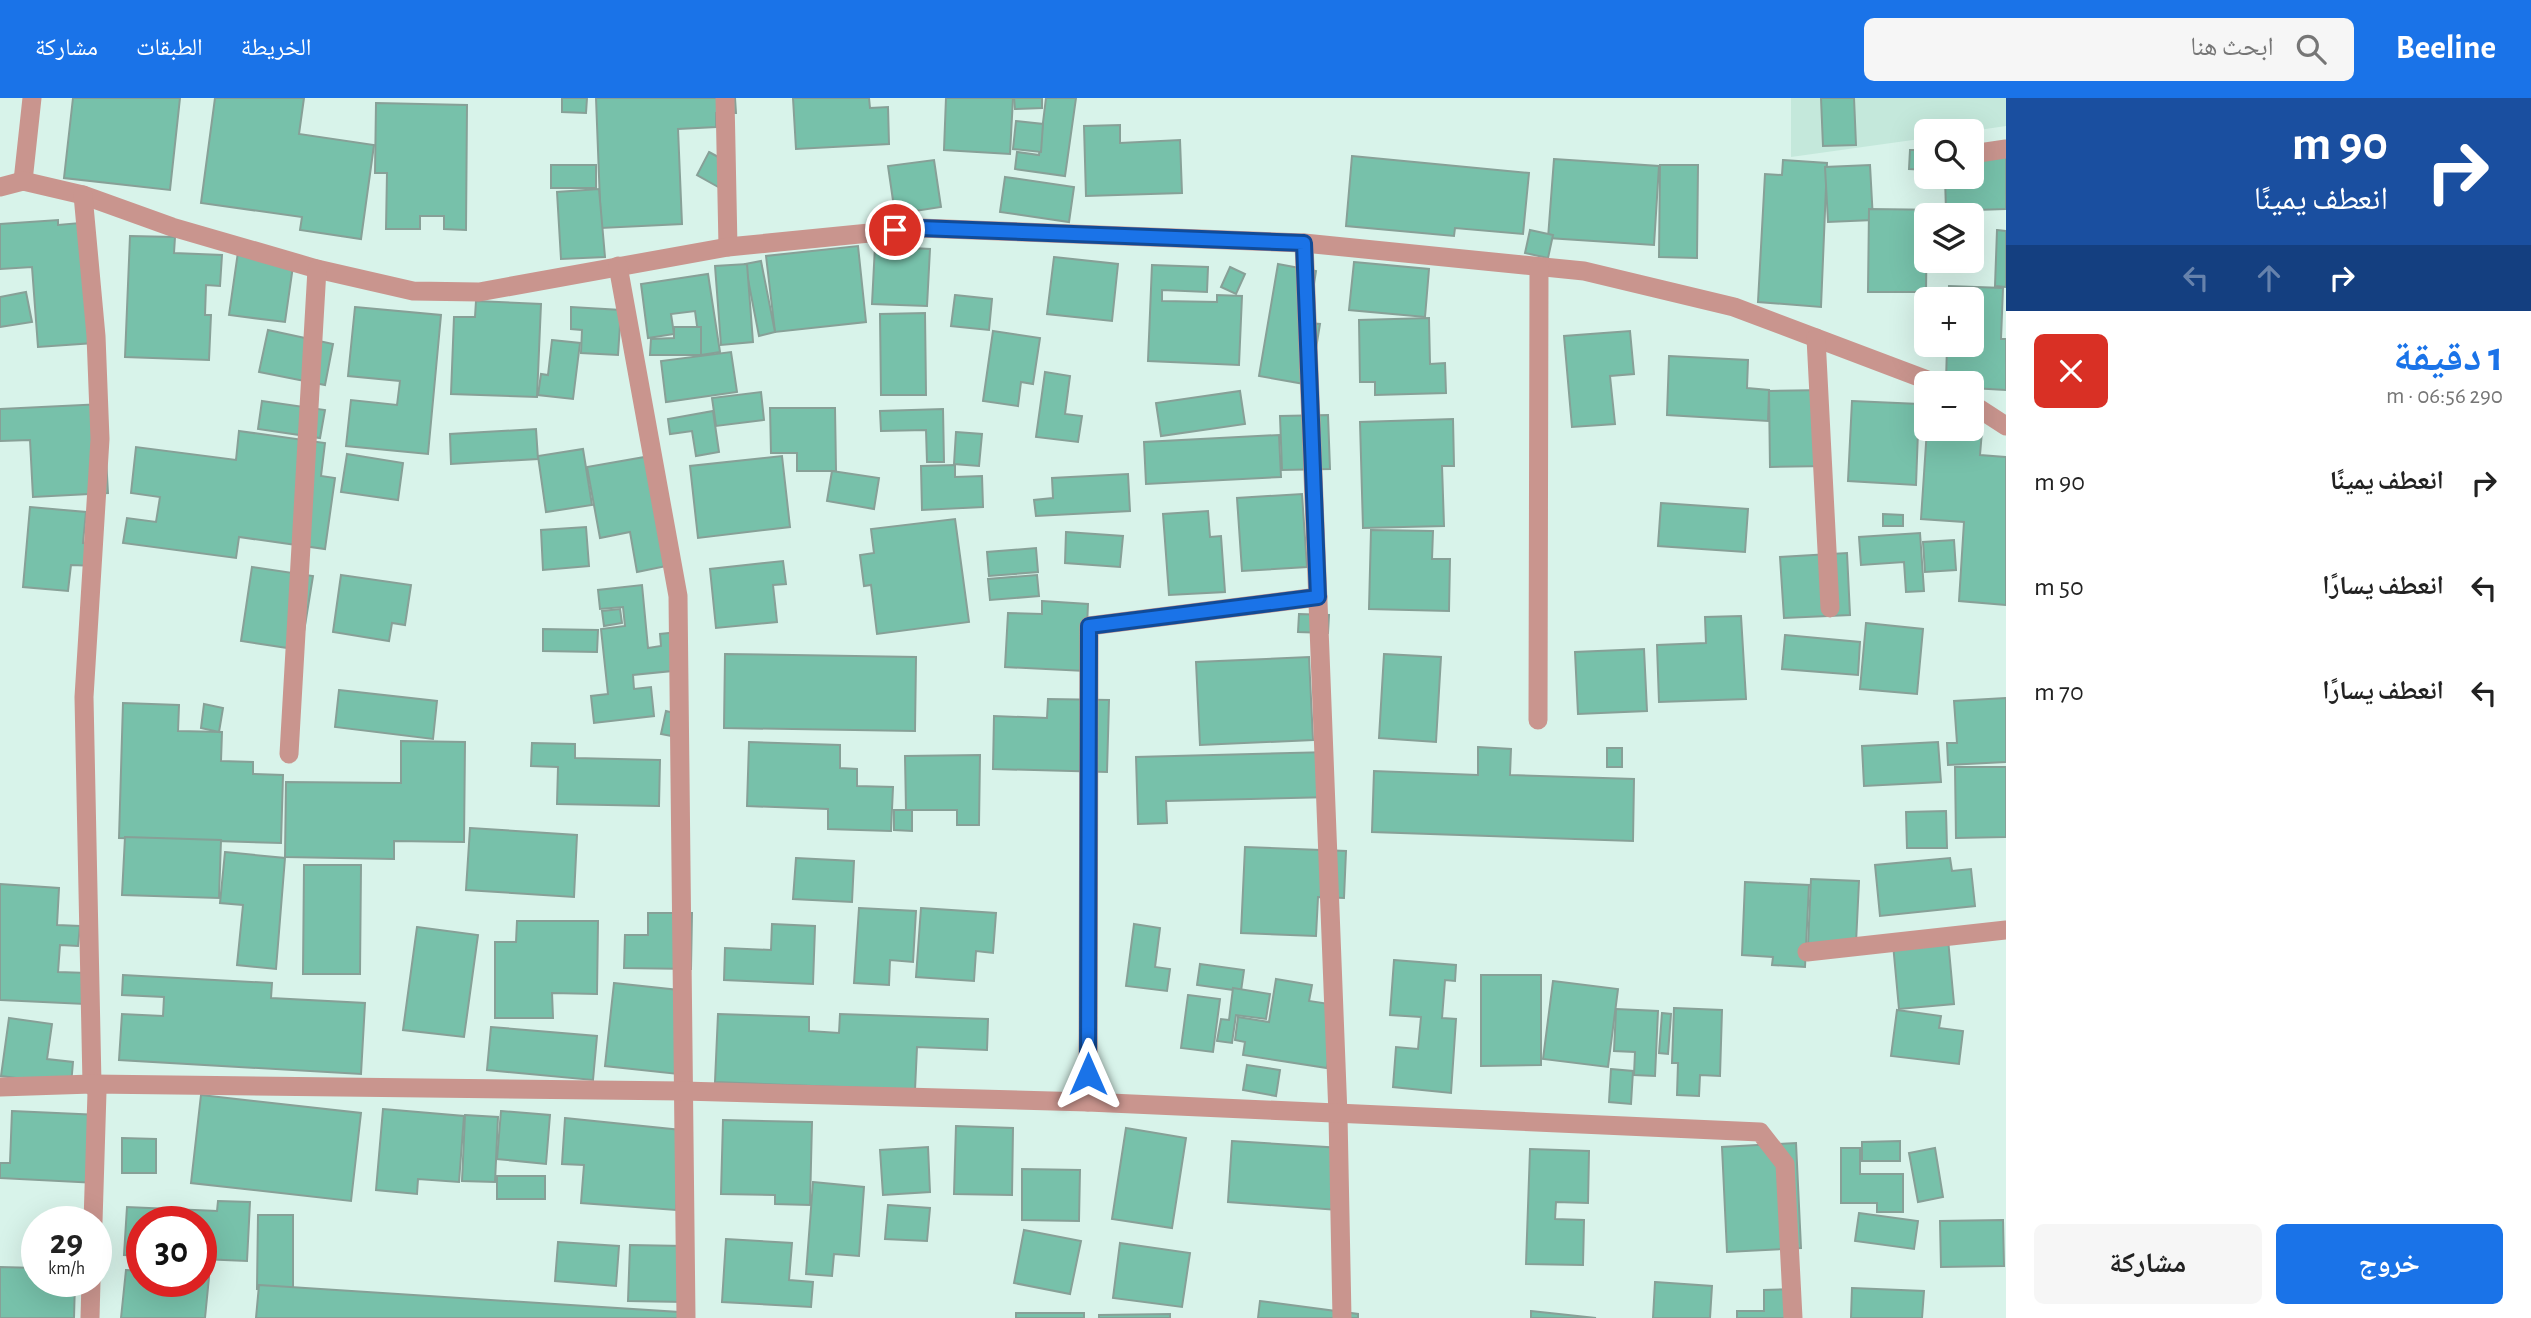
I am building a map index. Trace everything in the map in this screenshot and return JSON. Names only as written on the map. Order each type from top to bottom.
[{"type":"street","points":[[23,181],[32,98]]},
{"type":"street","points":[[725,98],[728,247]]},
{"type":"street","points":[[1984,152],[2006,149]]},
{"type":"street","points":[[0,187],[23,181],[83,195],[172,227],[317,269],[413,291],[479,292],[728,247],[920,228],[1304,243],[1584,271],[1734,307],[1914,375]]},
{"type":"street","points":[[83,195],[96,336],[100,439],[84,696],[92,1084],[97,1092],[93,1206]]},
{"type":"street","points":[[1304,243],[1338,1115],[1342,1318]]},
{"type":"street","points":[[618,265],[678,596],[686,1318]]},
{"type":"street","points":[[1538,720],[1539,268]]},
{"type":"street","points":[[289,754],[317,269]]},
{"type":"street","points":[[1816,338],[1830,608]]},
{"type":"street","points":[[1984,412],[2006,426]]},
{"type":"street","points":[[1088,1102],[1089,626],[1318,597]]},
{"type":"street","points":[[1807,952],[2006,930]]},
{"type":"street","points":[[0,1087],[92,1084],[682,1091],[1088,1102],[1759,1132],[1785,1164],[1793,1318]]},
{"type":"street","points":[[90,1318],[91,1297]]},
{"type":"shaded area","points":[[1791,98],[2006,98],[2006,126],[1984,129],[1984,119],[1914,119],[1914,140],[1791,157]]},
{"type":"building","points":[[73,98],[180,98],[170,190],[64,178]]},
{"type":"building","points":[[215,98],[304,98],[299,134],[374,145],[361,239],[300,230],[302,217],[201,203]]},
{"type":"building","points":[[562,98],[587,98],[586,113],[562,112]]},
{"type":"building","points":[[596,98],[735,98],[736,113],[716,113],[716,127],[678,129],[682,224],[601,228]]},
{"type":"building","points":[[793,98],[869,98],[870,108],[888,107],[889,144],[796,149]]},
{"type":"building","points":[[946,98],[1013,98],[1010,154],[944,150]]},
{"type":"building","points":[[1014,98],[1042,98],[1042,108],[1015,109]]},
{"type":"building","points":[[1046,98],[1076,98],[1065,176],[1015,169],[1017,152],[1039,155]]},
{"type":"building","points":[[1821,98],[1854,98],[1856,145],[1823,146]]},
{"type":"building","points":[[376,103],[467,105],[466,230],[444,229],[444,216],[420,216],[420,229],[386,229],[387,173],[375,173]]},
{"type":"building","points":[[1016,121],[1043,124],[1041,152],[1013,149]]},
{"type":"building","points":[[1120,125],[1120,143],[1180,140],[1182,193],[1086,196],[1084,126]]},
{"type":"building","points":[[2006,148],[2006,209],[1984,210],[1984,203],[1946,203],[1945,189],[1984,189],[1984,149]]},
{"type":"building","points":[[1910,150],[1914,150],[1914,169],[1909,169]]},
{"type":"building","points":[[709,152],[733,165],[720,188],[697,175]]},
{"type":"building","points":[[1352,156],[1529,173],[1523,234],[1455,228],[1454,236],[1346,226]]},
{"type":"building","points":[[1554,159],[1659,166],[1654,245],[1548,238]]},
{"type":"building","points":[[934,160],[941,207],[895,214],[888,166]]},
{"type":"building","points":[[1783,160],[1827,163],[1821,307],[1758,302],[1765,174],[1782,175]]},
{"type":"building","points":[[551,165],[596,165],[596,188],[551,188]]},
{"type":"building","points":[[1660,165],[1698,165],[1697,258],[1659,257]]},
{"type":"building","points":[[1870,165],[1873,220],[1828,222],[1825,167]]},
{"type":"building","points":[[1005,177],[1074,187],[1069,222],[1000,212]]},
{"type":"building","points":[[599,189],[605,257],[561,259],[557,192]]},
{"type":"building","points":[[1869,209],[1914,210],[1914,273],[1926,273],[1926,287],[1914,287],[1914,292],[1868,292]]},
{"type":"building","points":[[58,220],[58,225],[80,223],[94,343],[38,347],[32,267],[0,269],[0,224]]},
{"type":"building","points":[[1530,230],[1553,235],[1548,258],[1525,253]]},
{"type":"building","points":[[1997,230],[2006,231],[2006,287],[1995,286]]},
{"type":"building","points":[[130,236],[175,237],[174,253],[222,255],[220,286],[206,285],[205,315],[211,315],[209,360],[125,357]]},
{"type":"building","points":[[858,246],[866,322],[775,332],[766,256]]},
{"type":"building","points":[[875,246],[930,249],[927,306],[872,304]]},
{"type":"building","points":[[238,252],[294,259],[285,322],[229,315]]},
{"type":"building","points":[[1054,257],[1118,264],[1112,321],[1047,314]]},
{"type":"building","points":[[761,261],[775,332],[759,336],[745,264]]},
{"type":"building","points":[[1354,262],[1429,269],[1425,317],[1349,310]]},
{"type":"building","points":[[747,264],[753,342],[721,345],[715,266]]},
{"type":"building","points":[[1278,264],[1316,271],[1308,323],[1320,324],[1310,385],[1259,376]]},
{"type":"building","points":[[1152,265],[1208,267],[1207,292],[1162,290],[1162,301],[1217,302],[1217,295],[1242,296],[1239,365],[1148,361]]},
{"type":"building","points":[[1230,267],[1245,274],[1236,294],[1221,287]]},
{"type":"building","points":[[708,274],[720,352],[701,355],[695,311],[671,314],[674,334],[648,338],[641,284]]},
{"type":"building","points":[[1984,287],[2003,288],[2001,339],[2006,339],[2006,390],[1984,389],[1984,371],[1946,371],[1947,357],[1984,357]]},
{"type":"building","points":[[26,292],[32,322],[0,327],[0,297]]},
{"type":"building","points":[[955,295],[992,299],[989,330],[951,326]]},
{"type":"building","points":[[476,301],[541,304],[537,397],[451,394],[454,317],[475,317]]},
{"type":"building","points":[[355,307],[441,315],[428,454],[346,446],[351,400],[397,405],[400,381],[348,376]]},
{"type":"building","points":[[571,307],[621,310],[618,355],[581,353],[582,330],[571,329]]},
{"type":"building","points":[[925,313],[926,395],[881,395],[880,314]]},
{"type":"building","points":[[1429,318],[1430,364],[1445,363],[1446,393],[1375,395],[1375,382],[1360,382],[1359,320]]},
{"type":"building","points":[[674,327],[701,327],[701,355],[650,355],[651,339],[674,338]]},
{"type":"building","points":[[268,330],[333,344],[325,385],[259,372]]},
{"type":"building","points":[[993,331],[1040,338],[1033,384],[1021,382],[1018,406],[983,401]]},
{"type":"building","points":[[1630,331],[1634,374],[1610,376],[1615,424],[1572,427],[1564,336]]},
{"type":"building","points":[[552,340],[580,343],[573,399],[538,395],[541,374],[548,375]]},
{"type":"building","points":[[731,352],[737,392],[666,402],[661,361]]},
{"type":"building","points":[[1669,356],[1748,360],[1747,388],[1769,390],[1768,421],[1667,415]]},
{"type":"building","points":[[1045,372],[1070,376],[1065,414],[1082,416],[1078,442],[1036,437]]},
{"type":"building","points":[[1826,390],[1827,466],[1770,467],[1769,391]]},
{"type":"building","points":[[1240,391],[1245,424],[1161,436],[1156,403]]},
{"type":"building","points":[[761,392],[764,420],[716,426],[712,398]]},
{"type":"building","points":[[262,401],[325,410],[320,438],[258,429]]},
{"type":"building","points":[[1852,401],[1914,404],[1914,441],[1918,441],[1916,485],[1848,481]]},
{"type":"building","points":[[103,404],[108,493],[33,497],[30,440],[0,441],[0,409]]},
{"type":"building","points":[[770,408],[835,408],[836,471],[797,471],[797,453],[771,453]]},
{"type":"building","points":[[943,409],[944,462],[927,462],[926,430],[881,431],[880,411]]},
{"type":"building","points":[[713,411],[719,452],[696,456],[692,431],[670,434],[668,419]]},
{"type":"building","points":[[1328,415],[1330,469],[1282,470],[1280,416]]},
{"type":"building","points":[[1453,419],[1454,466],[1442,466],[1444,526],[1363,528],[1360,422]]},
{"type":"building","points":[[536,429],[538,459],[451,464],[450,434]]},
{"type":"building","points":[[239,431],[325,443],[321,476],[335,478],[325,549],[239,537],[236,558],[123,543],[127,518],[156,522],[160,497],[131,493],[136,447],[236,460]]},
{"type":"building","points":[[956,432],[982,434],[979,466],[954,464]]},
{"type":"building","points":[[1279,435],[1281,477],[1146,484],[1144,442]]},
{"type":"building","points":[[1926,441],[1981,441],[1980,455],[2006,457],[2006,605],[1959,601],[1964,522],[1921,519]]},
{"type":"building","points":[[583,449],[592,505],[546,512],[538,456]]},
{"type":"building","points":[[347,454],[403,463],[398,500],[341,492]]},
{"type":"building","points":[[656,455],[676,564],[637,572],[630,532],[600,538],[587,467]]},
{"type":"building","points":[[782,456],[790,527],[698,538],[690,466]]},
{"type":"building","points":[[955,465],[955,477],[982,476],[983,507],[922,510],[921,466]]},
{"type":"building","points":[[832,471],[879,478],[874,509],[827,501]]},
{"type":"building","points":[[1128,474],[1130,511],[1036,516],[1034,500],[1053,498],[1052,478]]},
{"type":"building","points":[[1302,494],[1307,567],[1242,571],[1237,498]]},
{"type":"building","points":[[1661,503],[1748,509],[1745,552],[1658,546]]},
{"type":"building","points":[[30,507],[86,512],[83,543],[99,544],[97,566],[71,565],[68,591],[23,587]]},
{"type":"building","points":[[1208,511],[1210,537],[1221,536],[1225,592],[1169,595],[1163,514]]},
{"type":"building","points":[[1883,514],[1903,515],[1903,526],[1883,526]]},
{"type":"building","points":[[955,519],[969,622],[877,634],[871,585],[864,586],[860,555],[874,553],[871,529]]},
{"type":"building","points":[[586,527],[589,566],[543,570],[541,530]]},
{"type":"building","points":[[1371,530],[1433,531],[1432,559],[1450,559],[1449,611],[1369,609]]},
{"type":"building","points":[[1066,532],[1123,536],[1120,567],[1065,563]]},
{"type":"building","points":[[1920,533],[1924,591],[1906,592],[1904,562],[1861,565],[1859,537]]},
{"type":"building","points":[[1954,540],[1956,570],[1925,572],[1923,542]]},
{"type":"building","points":[[1036,548],[1038,572],[989,576],[987,552]]},
{"type":"building","points":[[1847,553],[1850,615],[1784,618],[1780,557]]},
{"type":"building","points":[[783,561],[786,584],[773,585],[777,622],[716,628],[710,569]]},
{"type":"building","points":[[252,567],[313,576],[301,650],[241,641]]},
{"type":"building","points":[[341,575],[411,585],[405,625],[392,623],[389,641],[333,632]]},
{"type":"building","points":[[1037,575],[1039,596],[990,600],[988,579]]},
{"type":"building","points":[[642,585],[648,648],[661,646],[660,634],[678,632],[682,670],[633,675],[634,689],[651,687],[654,716],[594,723],[591,696],[608,694],[601,629],[625,626],[623,607],[600,609],[598,590]]},
{"type":"building","points":[[1042,601],[1088,604],[1085,671],[1005,667],[1008,613],[1042,614]]},
{"type":"building","points":[[620,609],[622,623],[604,626],[602,611]]},
{"type":"building","points":[[1299,614],[1329,615],[1328,633],[1298,632]]},
{"type":"building","points":[[1741,616],[1746,699],[1659,702],[1657,645],[1706,643],[1705,617]]},
{"type":"building","points":[[1866,623],[1923,629],[1917,694],[1860,689]]},
{"type":"building","points":[[543,629],[598,630],[597,652],[543,651]]},
{"type":"building","points":[[1785,635],[1860,642],[1858,675],[1782,669]]},
{"type":"building","points":[[1644,649],[1647,711],[1578,714],[1575,652]]},
{"type":"building","points":[[725,654],[916,657],[915,731],[724,728]]},
{"type":"building","points":[[1384,654],[1441,657],[1436,742],[1379,738]]},
{"type":"building","points":[[1309,657],[1313,740],[1200,745],[1196,662]]},
{"type":"building","points":[[339,690],[437,701],[433,739],[335,727]]},
{"type":"building","points":[[2006,698],[2006,762],[1948,765],[1947,743],[1957,743],[1954,701]]},
{"type":"building","points":[[1048,699],[1109,700],[1107,772],[993,769],[994,716],[1047,718]]},
{"type":"building","points":[[123,703],[179,705],[178,731],[222,732],[221,761],[253,762],[253,774],[283,775],[281,843],[119,838]]},
{"type":"building","points":[[204,704],[223,708],[219,732],[201,728]]},
{"type":"building","points":[[666,711],[682,715],[677,737],[661,734]]},
{"type":"building","points":[[401,741],[465,742],[464,842],[394,841],[394,859],[285,857],[286,782],[401,783]]},
{"type":"building","points":[[749,742],[840,745],[840,768],[857,769],[857,786],[893,787],[891,831],[828,829],[828,809],[747,806]]},
{"type":"building","points":[[1938,742],[1941,782],[1864,786],[1862,746]]},
{"type":"building","points":[[532,743],[575,744],[575,758],[660,760],[659,806],[557,804],[558,767],[531,766]]},
{"type":"building","points":[[1478,747],[1511,749],[1510,775],[1634,779],[1633,841],[1372,832],[1374,771],[1478,775]]},
{"type":"building","points":[[1607,748],[1622,748],[1622,767],[1607,767]]},
{"type":"building","points":[[1331,752],[1332,797],[1166,801],[1167,823],[1138,824],[1136,757]]},
{"type":"building","points":[[980,755],[979,825],[957,825],[957,810],[906,810],[905,756]]},
{"type":"building","points":[[1955,767],[2006,767],[2006,837],[1956,838]]},
{"type":"building","points":[[894,810],[912,810],[912,831],[894,830]]},
{"type":"building","points":[[1946,811],[1947,848],[1907,848],[1906,812]]},
{"type":"building","points":[[470,828],[577,835],[574,897],[466,890]]},
{"type":"building","points":[[125,837],[221,840],[219,898],[122,895]]},
{"type":"building","points":[[1245,847],[1346,851],[1344,898],[1318,897],[1316,936],[1241,933]]},
{"type":"building","points":[[225,852],[285,858],[276,969],[237,965],[243,905],[220,903]]},
{"type":"building","points":[[796,858],[854,861],[852,902],[793,899]]},
{"type":"building","points":[[1950,858],[1952,871],[1971,869],[1975,906],[1880,916],[1875,865]]},
{"type":"building","points":[[304,865],[361,865],[360,974],[303,974]]},
{"type":"building","points":[[1811,879],[1859,881],[1856,943],[1808,945]]},
{"type":"building","points":[[1745,882],[1809,885],[1805,967],[1772,965],[1773,957],[1742,955]]},
{"type":"building","points":[[0,884],[59,888],[57,925],[80,926],[78,946],[60,945],[58,972],[87,973],[85,1004],[0,1000]]},
{"type":"building","points":[[859,908],[916,911],[913,962],[890,960],[889,985],[854,983]]},
{"type":"building","points":[[921,908],[996,913],[993,953],[976,951],[974,981],[916,977]]},
{"type":"building","points":[[648,913],[692,913],[691,969],[624,968],[625,935],[648,935]]},
{"type":"building","points":[[517,921],[598,921],[597,994],[552,993],[553,1018],[495,1018],[495,942],[516,942]]},
{"type":"building","points":[[772,924],[815,926],[813,984],[724,980],[725,948],[771,950]]},
{"type":"building","points":[[1134,924],[1160,928],[1155,967],[1170,969],[1167,991],[1126,986]]},
{"type":"building","points":[[417,927],[478,935],[464,1037],[403,1030]]},
{"type":"building","points":[[1948,939],[1954,1004],[1899,1009],[1893,944]]},
{"type":"building","points":[[1394,960],[1456,965],[1455,981],[1445,980],[1442,1018],[1456,1019],[1451,1093],[1393,1087],[1396,1047],[1418,1049],[1421,1017],[1390,1015]]},
{"type":"building","points":[[1200,964],[1244,970],[1241,991],[1197,985]]},
{"type":"building","points":[[123,975],[272,983],[271,998],[365,1003],[361,1074],[119,1060],[122,1014],[163,1016],[164,997],[122,995]]},
{"type":"building","points":[[1481,975],[1541,975],[1541,1065],[1481,1066]]},
{"type":"building","points":[[1276,979],[1312,985],[1309,1001],[1336,1005],[1327,1068],[1243,1055],[1245,1042],[1235,1040],[1238,1017],[1269,1022]]},
{"type":"building","points":[[1553,981],[1618,989],[1608,1067],[1543,1059]]},
{"type":"building","points":[[614,983],[688,991],[678,1074],[605,1066]]},
{"type":"building","points":[[1233,988],[1270,994],[1266,1019],[1236,1015],[1232,1043],[1217,1041],[1221,1019],[1229,1020]]},
{"type":"building","points":[[1188,995],[1220,999],[1213,1052],[1181,1048]]},
{"type":"building","points":[[1674,1008],[1722,1010],[1720,1076],[1700,1075],[1699,1096],[1677,1095],[1678,1063],[1672,1063]]},
{"type":"building","points":[[1616,1009],[1658,1011],[1655,1076],[1634,1075],[1635,1052],[1614,1051]]},
{"type":"building","points":[[1897,1010],[1941,1016],[1939,1028],[1963,1031],[1959,1064],[1891,1056]]},
{"type":"building","points":[[1662,1013],[1671,1014],[1668,1054],[1659,1053]]},
{"type":"building","points":[[718,1014],[809,1017],[809,1031],[839,1033],[840,1014],[988,1019],[987,1050],[917,1047],[915,1090],[715,1082]]},
{"type":"building","points":[[9,1018],[52,1024],[47,1059],[73,1062],[71,1085],[1,1076]]},
{"type":"building","points":[[491,1027],[597,1036],[593,1080],[487,1070]]},
{"type":"building","points":[[1247,1065],[1280,1070],[1276,1096],[1243,1090]]},
{"type":"building","points":[[1611,1069],[1633,1071],[1631,1104],[1609,1102]]},
{"type":"building","points":[[201,1095],[361,1113],[351,1201],[191,1183]]},
{"type":"building","points":[[383,1109],[464,1116],[459,1182],[418,1179],[417,1194],[376,1190]]},
{"type":"building","points":[[12,1111],[100,1115],[97,1183],[0,1178],[0,1163],[10,1163]]},
{"type":"building","points":[[501,1111],[550,1115],[546,1164],[497,1159]]},
{"type":"building","points":[[465,1115],[498,1117],[495,1182],[462,1181]]},
{"type":"building","points":[[565,1118],[681,1130],[676,1210],[581,1203],[584,1165],[562,1164]]},
{"type":"building","points":[[723,1120],[812,1122],[810,1205],[775,1204],[775,1195],[721,1194]]},
{"type":"building","points":[[956,1126],[1013,1128],[1012,1195],[954,1194]]},
{"type":"building","points":[[1126,1128],[1186,1138],[1172,1228],[1112,1219]]},
{"type":"building","points":[[122,1138],[156,1139],[156,1173],[122,1173]]},
{"type":"building","points":[[1232,1141],[1342,1148],[1338,1210],[1228,1202]]},
{"type":"building","points":[[1900,1141],[1900,1161],[1862,1161],[1862,1142]]},
{"type":"building","points":[[1796,1143],[1801,1248],[1727,1252],[1722,1147]]},
{"type":"building","points":[[928,1147],[930,1192],[883,1195],[880,1150]]},
{"type":"building","points":[[1841,1148],[1860,1148],[1860,1174],[1903,1174],[1903,1212],[1877,1212],[1877,1203],[1841,1203]]},
{"type":"building","points":[[1935,1148],[1943,1197],[1918,1202],[1909,1153]]},
{"type":"building","points":[[1530,1149],[1589,1151],[1588,1203],[1556,1202],[1555,1219],[1584,1220],[1583,1265],[1526,1264]]},
{"type":"building","points":[[1022,1169],[1080,1170],[1079,1221],[1022,1220]]},
{"type":"building","points":[[497,1176],[545,1176],[545,1199],[497,1199]]},
{"type":"building","points":[[813,1182],[864,1187],[859,1256],[834,1254],[832,1276],[806,1274]]},
{"type":"building","points":[[218,1201],[250,1202],[247,1261],[217,1260]]},
{"type":"building","points":[[888,1205],[930,1208],[927,1241],[885,1239]]},
{"type":"building","points":[[1859,1213],[1918,1221],[1914,1249],[1855,1241]]},
{"type":"building","points":[[258,1215],[293,1215],[293,1290],[257,1289]]},
{"type":"building","points":[[2003,1220],[2004,1266],[1941,1267],[1940,1221]]},
{"type":"building","points":[[126,1223],[126,1255],[124,1255]]},
{"type":"building","points":[[1024,1230],[1081,1241],[1070,1294],[1014,1283]]},
{"type":"building","points":[[726,1239],[792,1243],[789,1280],[813,1282],[811,1307],[722,1302]]},
{"type":"building","points":[[558,1242],[619,1246],[616,1286],[555,1281]]},
{"type":"building","points":[[1120,1243],[1190,1253],[1182,1307],[1113,1298]]},
{"type":"building","points":[[630,1245],[685,1246],[684,1302],[628,1301]]},
{"type":"building","points":[[0,1267],[21,1268],[21,1297],[75,1297],[74,1318],[0,1318]]},
{"type":"building","points":[[126,1270],[126,1297],[207,1297],[205,1318],[121,1318]]},
{"type":"building","points":[[1655,1282],[1712,1286],[1710,1318],[1653,1318]]},
{"type":"building","points":[[259,1285],[679,1312],[678,1318],[256,1318]]},
{"type":"building","points":[[1852,1288],[1924,1291],[1922,1318],[1851,1318]]},
{"type":"building","points":[[1797,1289],[1798,1318],[1737,1318],[1737,1311],[1764,1311],[1764,1290]]},
{"type":"building","points":[[1260,1301],[1358,1314],[1358,1318],[1258,1318]]},
{"type":"building","points":[[1531,1311],[1596,1318],[1531,1318]]},
{"type":"building","points":[[1016,1313],[1084,1313],[1084,1318],[1016,1318]]},
{"type":"building","points":[[1170,1314],[1170,1318],[1099,1318],[1099,1315]]},
{"type":"route","points":[[895,230],[920,228],[1304,243],[1318,597],[1089,626],[1088,1074]]}]
